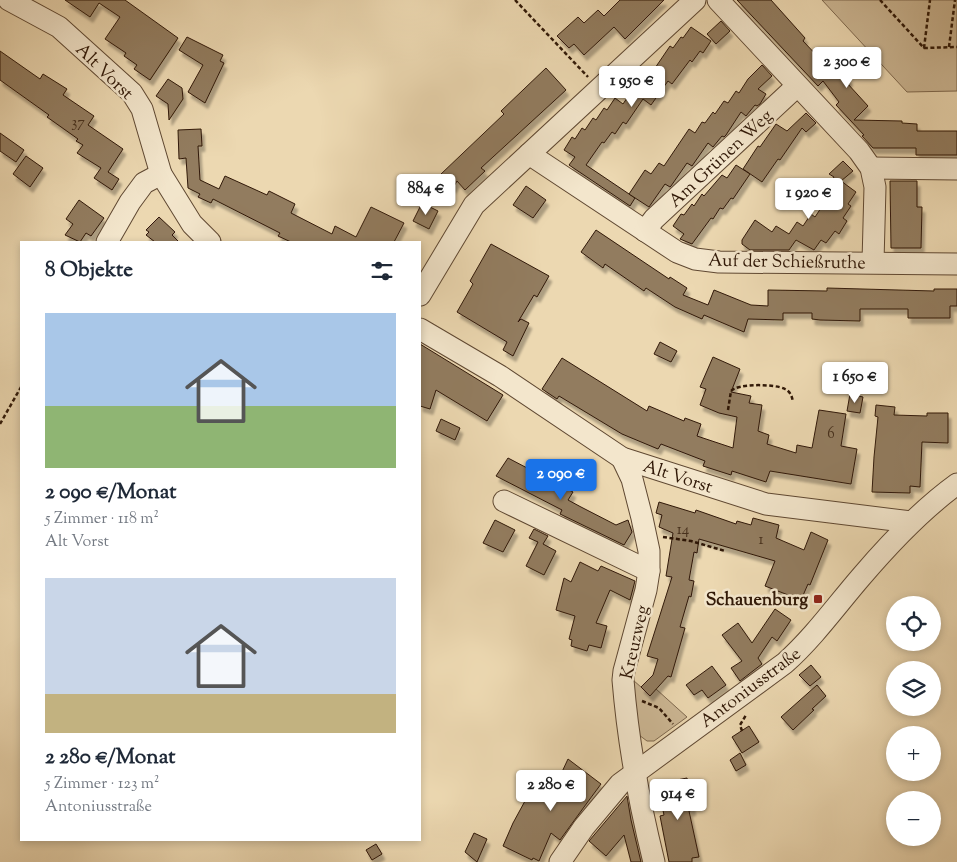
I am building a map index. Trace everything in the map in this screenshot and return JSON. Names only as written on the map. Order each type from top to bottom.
[{"type":"street","name":"Alt Vorst","points":[[9,0],[59,27],[132,93],[142,109],[161,174],[192,224],[209,241]]},
{"type":"street","points":[[421,292],[474,205],[695,0]]},
{"type":"street","points":[[718,0],[859,151],[872,168],[875,187],[873,262]]},
{"type":"street","name":"Am Grünen Weg","points":[[645,231],[654,219],[797,86]]},
{"type":"street","name":"Auf der Schießruthe","points":[[529,154],[677,252],[688,257],[704,261],[957,264]]},
{"type":"street","points":[[872,168],[957,169]]},
{"type":"street","points":[[108,241],[130,202],[144,183],[161,174]]},
{"type":"street","name":"Alt Vorst","points":[[421,330],[500,376],[622,458],[766,504],[911,522]]},
{"type":"street","name":"Kreuzweg","points":[[622,458],[632,480],[649,551],[649,571],[646,590],[624,671],[625,698],[635,772],[643,818],[654,862]]},
{"type":"street","name":"Antoniusstraße","points":[[560,862],[606,799],[620,784],[771,674],[797,652],[808,642],[880,555],[911,522],[957,484]]},
{"type":"street","points":[[504,500],[649,571]]},
{"type":"path","points":[[515,0],[600,89]]},
{"type":"path","points":[[880,0],[924,48],[957,47]]},
{"type":"path","points":[[924,48],[930,0]]},
{"type":"path","points":[[949,47],[956,0]]},
{"type":"path","points":[[728,410],[731,390],[738,386],[783,388],[790,392],[793,402]]},
{"type":"path","points":[[0,424],[20,389]]},
{"type":"path","points":[[646,535],[691,541],[725,551]]},
{"type":"path","points":[[625,698],[637,698],[659,708],[684,736]]},
{"type":"path","points":[[742,731],[740,725],[746,714],[752,710]]},
{"type":"shaded area","points":[[822,0],[957,0],[957,91],[907,92]]},
{"type":"shaded area","points":[[633,680],[650,695],[656,689],[687,717],[654,741],[647,741],[639,735]]},
{"type":"building","points":[[65,0],[125,0],[178,38],[150,80],[134,69],[137,65],[124,56],[126,53],[105,39],[120,17],[99,3],[90,17]]},
{"type":"building","points":[[620,0],[664,0],[625,39],[614,27],[584,55],[574,44],[569,48],[557,36],[578,17],[584,23],[598,10],[604,16]]},
{"type":"building","points":[[737,0],[771,0],[805,38],[803,41],[823,62],[828,58],[850,80],[847,83],[868,106],[854,120],[902,121],[902,123],[917,124],[917,131],[957,131],[957,155],[916,155],[916,148],[873,148],[862,136],[864,135],[836,105],[839,102],[823,81],[818,86]]},
{"type":"building","points":[[721,21],[730,31],[716,44],[707,34]]},
{"type":"building","points":[[691,27],[711,41],[703,53],[700,51],[692,62],[690,60],[672,84],[668,81],[651,105],[643,99],[626,124],[623,122],[615,134],[612,132],[604,143],[602,142],[586,165],[635,198],[630,206],[569,165],[575,157],[564,150],[572,137],[575,139],[582,128],[585,130],[593,118],[596,120],[604,108],[607,110],[615,98],[623,104],[648,67],[653,71],[670,46],[673,48]]},
{"type":"building","points":[[187,37],[223,55],[220,61],[224,63],[205,103],[188,92],[203,65],[179,50]]},
{"type":"building","points":[[0,51],[40,79],[43,74],[67,89],[63,95],[94,116],[88,125],[123,149],[108,172],[119,179],[112,190],[94,178],[101,168],[77,153],[83,145],[76,141],[78,139],[47,117],[49,115],[0,80]]},
{"type":"building","points":[[762,65],[772,76],[758,89],[766,94],[760,104],[755,105],[746,116],[741,112],[726,135],[722,136],[713,147],[708,143],[692,166],[687,163],[670,187],[665,184],[649,207],[629,194],[645,170],[651,174],[659,163],[664,166],[689,129],[695,133],[702,122],[705,123],[713,112],[715,114],[724,101],[728,103],[736,91],[739,93],[748,79]]},
{"type":"building","points":[[546,68],[566,90],[481,168],[485,171],[465,190],[457,181],[453,188],[441,174],[504,114],[501,111]]},
{"type":"building","points":[[168,79],[182,88],[183,99],[169,120],[168,104],[156,96]]},
{"type":"building","points":[[806,113],[816,123],[806,132],[802,128],[762,182],[743,169],[758,146],[760,147],[776,124],[787,131]]},
{"type":"building","points":[[201,129],[202,146],[198,146],[200,180],[219,189],[225,176],[267,195],[269,191],[295,204],[291,213],[332,234],[335,226],[356,237],[371,207],[404,223],[395,241],[289,241],[278,236],[280,233],[213,199],[211,203],[198,197],[200,194],[188,188],[186,158],[179,159],[178,130]]},
{"type":"building","points":[[0,133],[24,150],[16,162],[0,151]]},
{"type":"building","points":[[26,156],[43,168],[30,187],[13,174]]},
{"type":"building","points":[[843,161],[853,171],[841,181],[856,192],[848,204],[851,206],[843,218],[847,221],[839,234],[835,231],[826,243],[821,240],[814,250],[796,240],[789,250],[750,250],[742,244],[742,240],[755,220],[772,232],[776,226],[789,234],[797,222],[803,226],[811,214],[815,217],[831,193],[826,189],[834,177],[829,174]]},
{"type":"building","points":[[736,165],[750,174],[733,199],[731,198],[723,209],[720,208],[692,244],[680,239],[684,234],[673,226],[681,214],[684,215],[692,204],[694,206],[702,194],[704,196],[722,175],[727,178]]},
{"type":"building","points":[[890,181],[917,181],[917,207],[922,207],[921,248],[891,248]]},
{"type":"building","points":[[526,186],[546,200],[533,218],[513,205]]},
{"type":"building","points":[[79,200],[104,218],[91,236],[86,233],[81,241],[65,235],[73,224],[66,219]]},
{"type":"building","points":[[422,203],[438,211],[429,229],[413,221]]},
{"type":"building","points":[[159,217],[175,232],[172,235],[178,241],[154,241],[146,235],[149,232],[146,230]]},
{"type":"building","points":[[596,230],[669,279],[670,277],[687,288],[683,295],[708,305],[714,290],[751,305],[768,306],[768,290],[827,291],[827,288],[934,291],[934,289],[957,289],[957,306],[950,306],[950,318],[908,318],[908,309],[860,309],[860,321],[820,320],[812,319],[812,313],[783,313],[783,320],[748,319],[744,332],[704,315],[702,319],[675,307],[646,288],[644,291],[605,264],[603,268],[581,252]]},
{"type":"building","points":[[491,244],[549,276],[537,297],[534,295],[518,322],[521,319],[529,323],[513,356],[503,350],[507,342],[457,312],[473,284],[470,281]]},
{"type":"building","points":[[660,342],[677,351],[671,362],[654,354]]},
{"type":"building","points":[[421,345],[503,395],[487,421],[436,390],[430,409],[421,406]]},
{"type":"building","points":[[713,357],[740,369],[731,392],[751,396],[749,403],[762,405],[758,431],[769,435],[767,444],[796,453],[797,445],[812,448],[819,410],[846,414],[841,446],[857,449],[851,484],[770,471],[766,482],[732,471],[731,475],[703,466],[705,461],[661,444],[658,449],[622,434],[559,396],[557,399],[542,389],[562,358],[647,411],[649,406],[684,421],[685,418],[701,424],[697,436],[733,448],[737,417],[719,413],[700,405],[706,389],[700,387]]},
{"type":"building","points":[[850,394],[863,397],[860,413],[847,411]]},
{"type":"building","points":[[876,405],[895,407],[894,415],[927,416],[927,413],[948,413],[948,443],[922,442],[920,487],[910,486],[910,493],[872,492],[878,417],[875,416]]},
{"type":"building","points":[[441,419],[460,428],[455,440],[436,431]]},
{"type":"building","points":[[508,458],[573,492],[568,500],[581,507],[616,525],[628,520],[632,532],[624,545],[560,514],[562,510],[496,476]]},
{"type":"building","points":[[659,502],[695,513],[696,510],[736,524],[737,521],[751,525],[753,518],[779,525],[776,538],[804,550],[811,532],[828,540],[810,585],[808,584],[801,600],[765,586],[775,561],[699,539],[697,553],[694,552],[689,580],[694,581],[691,597],[689,596],[680,627],[685,628],[671,677],[668,676],[650,696],[641,687],[653,675],[658,659],[647,656],[672,577],[666,576],[673,533],[659,527],[662,515],[656,513]]},
{"type":"building","points":[[495,520],[515,530],[503,552],[483,543]]},
{"type":"building","points":[[534,529],[548,536],[543,544],[556,551],[544,575],[526,566],[538,542],[529,538]]},
{"type":"building","points":[[580,562],[598,571],[601,566],[635,581],[630,600],[610,590],[596,623],[607,626],[601,648],[589,645],[587,651],[571,646],[572,640],[569,639],[575,616],[556,610],[564,578],[571,582]]},
{"type":"building","points":[[775,609],[791,620],[777,641],[772,637],[758,658],[762,664],[740,681],[731,668],[742,661],[722,635],[738,623],[752,643]]},
{"type":"building","points":[[811,665],[821,677],[810,686],[799,675]]},
{"type":"building","points":[[712,666],[726,685],[708,698],[702,690],[694,695],[686,685]]},
{"type":"building","points":[[817,685],[826,696],[793,730],[781,717]]},
{"type":"building","points":[[749,726],[759,742],[742,753],[732,737]]},
{"type":"building","points":[[740,753],[746,765],[736,771],[730,760]]},
{"type":"building","points":[[568,759],[601,784],[560,840],[551,833],[539,861],[533,858],[532,860],[503,846],[531,790],[545,798],[552,788],[554,789]]},
{"type":"building","points":[[687,778],[693,810],[689,811],[699,857],[692,858],[692,862],[669,862],[660,816],[664,815],[657,784]]},
{"type":"building","points":[[627,796],[641,862],[631,862],[624,835],[606,856],[589,841]]},
{"type":"building","points":[[474,833],[487,839],[477,862],[465,852]]},
{"type":"building","points":[[376,844],[382,854],[372,860],[366,850]]},
{"type":"place","name":"Schauenburg","points":[[818,599]]}]
